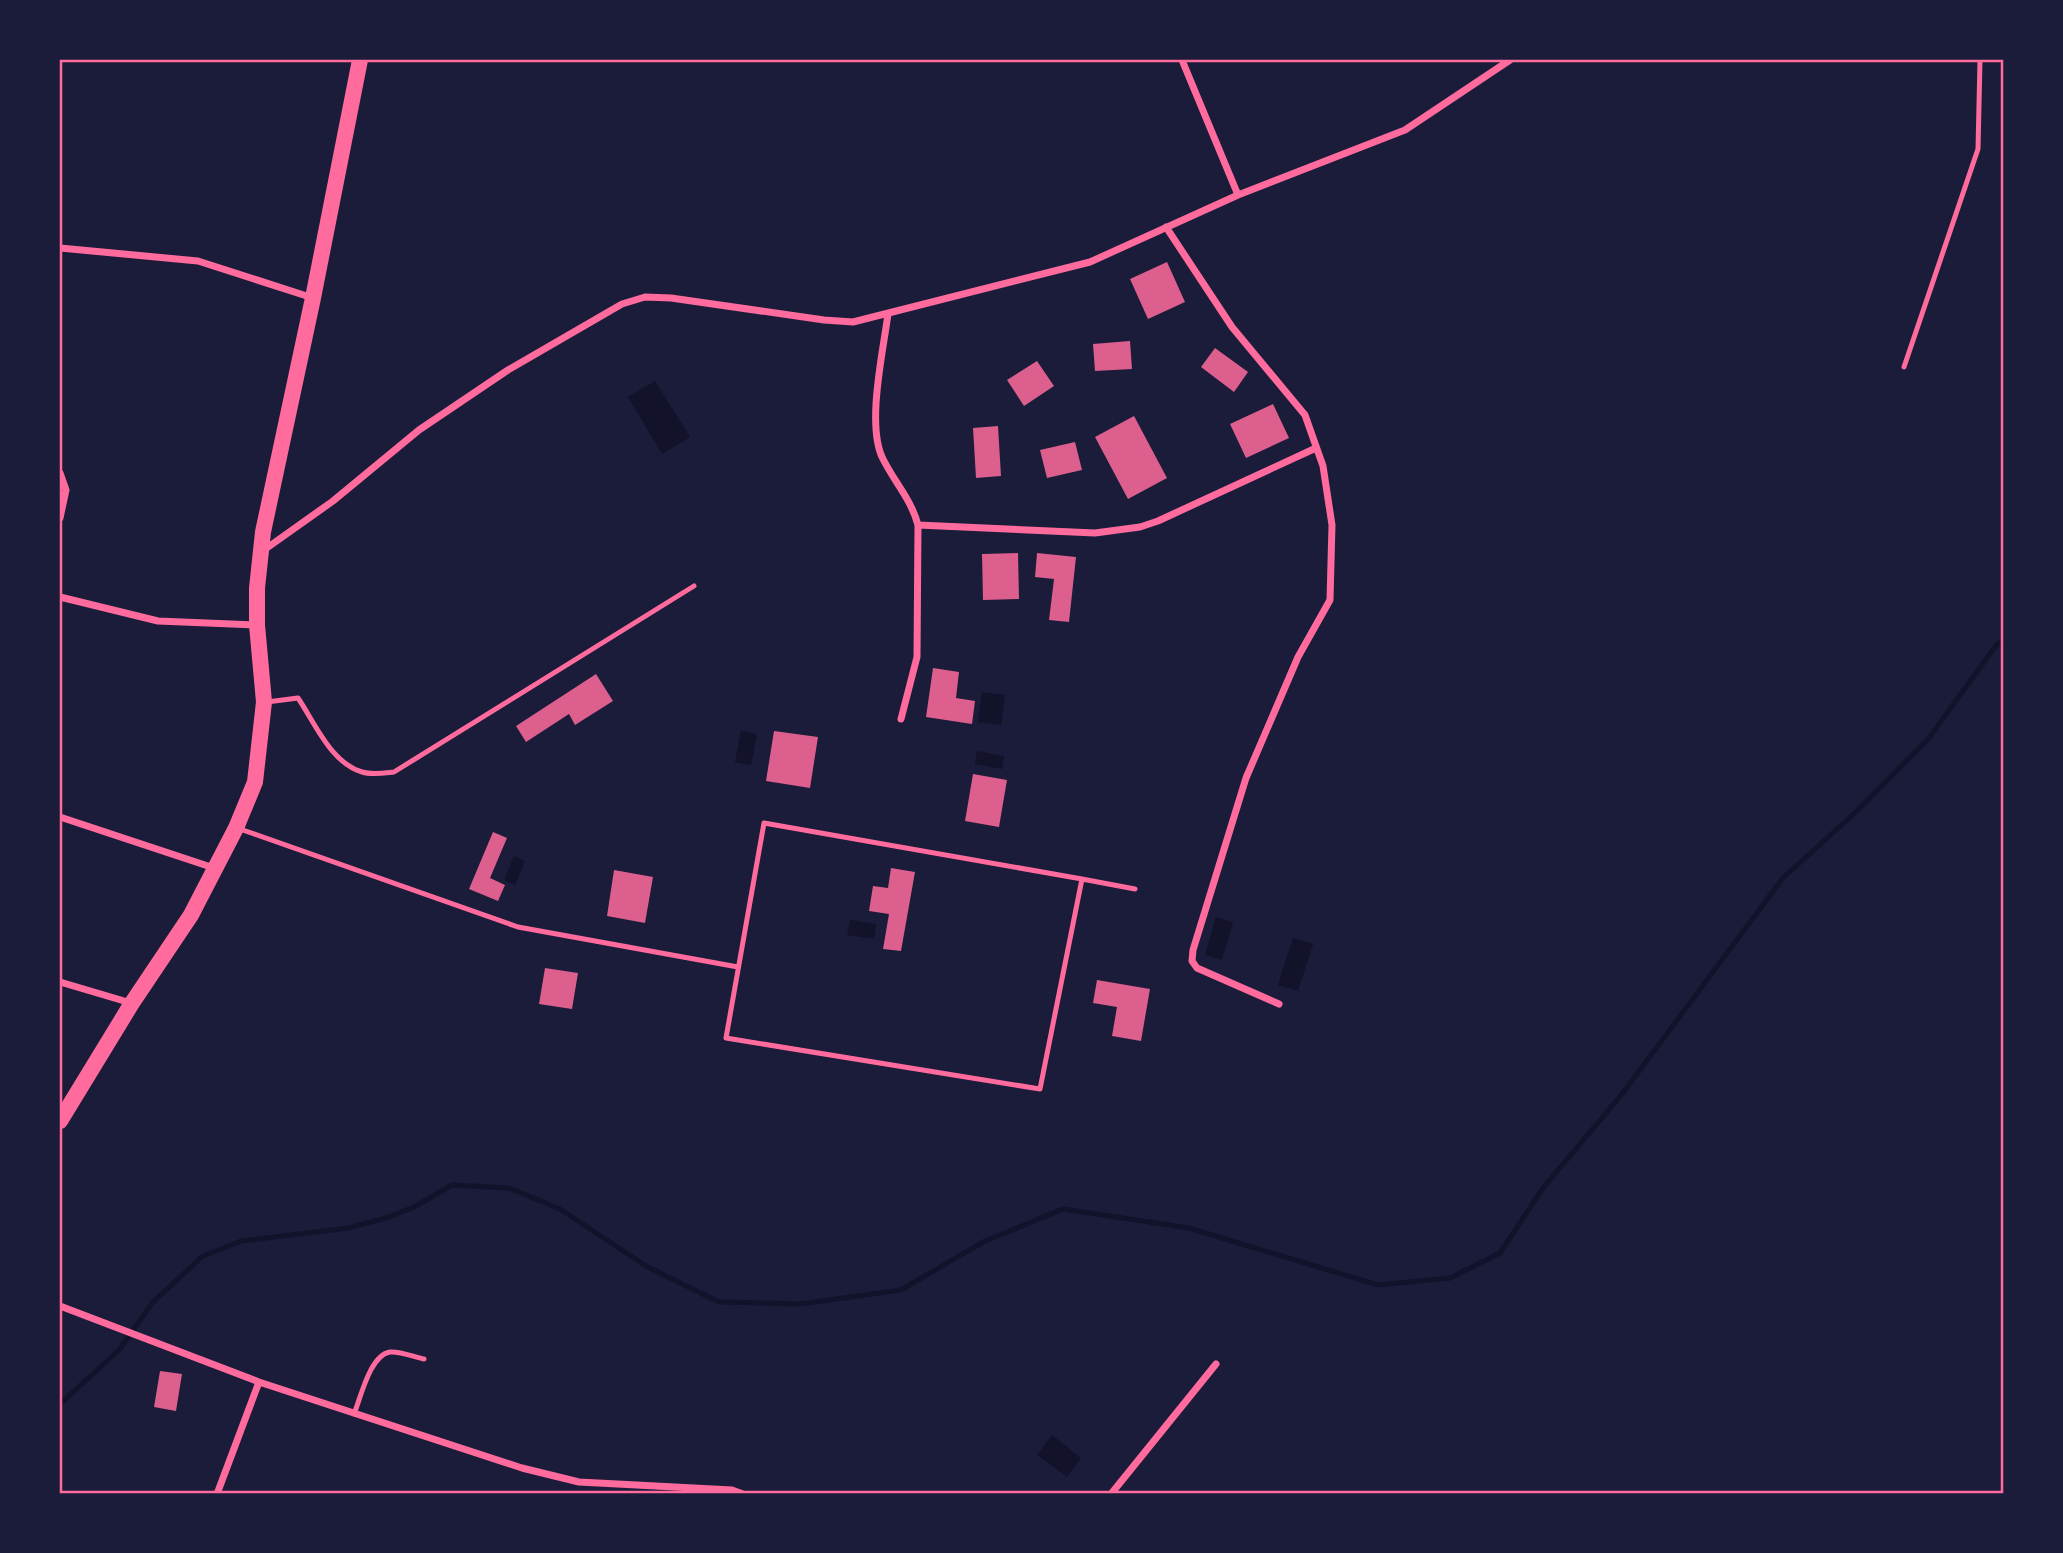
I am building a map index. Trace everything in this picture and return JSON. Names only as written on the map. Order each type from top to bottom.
[{"type":"highway","points":[[60,1121],[132,1003],[191,915],[236,828],[255,782],[264,702],[257,625],[260,552],[360,60]]},
{"type":"street","points":[[1182,60],[1238,195]]},
{"type":"street","points":[[260,552],[333,502],[419,430],[508,370],[622,304],[645,297],[671,298],[853,322],[1090,262],[1238,195],[1405,130],[1510,60]]},
{"type":"street","points":[[1166,227],[1232,327],[1305,415],[1323,466],[1332,525],[1330,600],[1298,657],[1246,778],[1193,950],[1192,961],[1196,968],[1279,1004]]},
{"type":"street","points":[[60,248],[198,261],[313,298]]},
{"type":"street","points":[[888,314],[877,401],[876,437],[882,458],[913,506],[918,525],[917,657],[901,719]]},
{"type":"street","points":[[918,525],[1095,533],[1140,527],[1316,448]]},
{"type":"street","points":[[60,473],[66,490],[60,518]]},
{"type":"street","points":[[60,597],[158,621],[257,625]]},
{"type":"street","points":[[60,817],[214,869]]},
{"type":"street","points":[[60,982],[132,1003]]},
{"type":"street","points":[[60,1306],[259,1381],[522,1468],[579,1482],[732,1490],[743,1493]]},
{"type":"street","points":[[1111,1493],[1216,1364]]},
{"type":"street","points":[[217,1493],[259,1381]]},
{"type":"lane","points":[[1904,367],[1978,149],[1980,60]]},
{"type":"lane","points":[[264,702],[298,698],[335,753],[349,766],[363,773],[394,772],[694,586]]},
{"type":"lane","points":[[1082,879],[1040,1089],[726,1038],[764,822],[1082,879],[1135,889]]},
{"type":"lane","points":[[236,828],[518,928],[738,967]]},
{"type":"lane","points":[[355,1414],[374,1363],[382,1355],[392,1351],[424,1359]]},
{"type":"shaded area","points":[[655,381],[690,437],[662,454],[628,397]]},
{"type":"shaded area","points":[[982,692],[1005,695],[1001,725],[978,722]]},
{"type":"shaded area","points":[[741,731],[757,734],[751,765],[735,762]]},
{"type":"shaded area","points":[[977,751],[1004,756],[1002,769],[975,764]]},
{"type":"shaded area","points":[[514,856],[525,861],[515,885],[504,880]]},
{"type":"shaded area","points":[[1216,917],[1233,922],[1222,960],[1205,955]]},
{"type":"shaded area","points":[[850,920],[876,924],[874,939],[847,935]]},
{"type":"shaded area","points":[[1293,938],[1313,944],[1298,991],[1278,985]]},
{"type":"shaded area","points":[[1052,1435],[1081,1458],[1067,1477],[1037,1455]]},
{"type":"building","points":[[1167,262],[1185,302],[1148,319],[1130,279]]},
{"type":"building","points":[[1130,341],[1132,369],[1095,371],[1093,344]]},
{"type":"building","points":[[1215,348],[1248,372],[1234,392],[1201,367]]},
{"type":"building","points":[[1037,361],[1054,386],[1024,406],[1007,380]]},
{"type":"building","points":[[1273,404],[1289,438],[1246,458],[1230,424]]},
{"type":"building","points":[[1134,416],[1167,478],[1128,499],[1095,437]]},
{"type":"building","points":[[998,426],[1001,476],[976,478],[973,428]]},
{"type":"building","points":[[1075,442],[1082,470],[1047,478],[1040,450]]},
{"type":"building","points":[[1018,553],[1019,599],[983,600],[982,554]]},
{"type":"building","points":[[1037,553],[1076,557],[1069,622],[1049,620],[1054,579],[1035,577]]},
{"type":"building","points":[[933,668],[959,672],[956,698],[975,701],[972,724],[926,717]]},
{"type":"building","points":[[596,674],[613,701],[575,725],[569,714],[526,742],[516,726]]},
{"type":"building","points":[[774,731],[818,737],[810,788],[766,781]]},
{"type":"building","points":[[973,774],[1007,780],[999,827],[965,821]]},
{"type":"building","points":[[493,832],[507,838],[490,878],[505,885],[498,901],[469,889]]},
{"type":"building","points":[[891,868],[915,872],[901,951],[883,949],[889,914],[869,911],[873,886],[888,888]]},
{"type":"building","points":[[614,870],[653,877],[645,923],[607,916]]},
{"type":"building","points":[[545,968],[578,973],[572,1009],[539,1004]]},
{"type":"building","points":[[1097,980],[1150,989],[1141,1041],[1112,1036],[1117,1007],[1093,1003]]},
{"type":"building","points":[[160,1371],[182,1374],[176,1411],[154,1407]]},
{"type":"waterway","points":[[60,1404],[119,1350],[153,1302],[203,1256],[241,1241],[348,1228],[386,1218],[414,1207],[452,1185],[509,1188],[560,1209],[646,1266],[719,1302],[801,1304],[901,1290],[983,1242],[1063,1209],[1189,1228],[1378,1285],[1450,1278],[1500,1253],[1543,1188],[1622,1094],[1783,878],[1858,810],[1929,738],[1997,644],[2004,641]]}]
